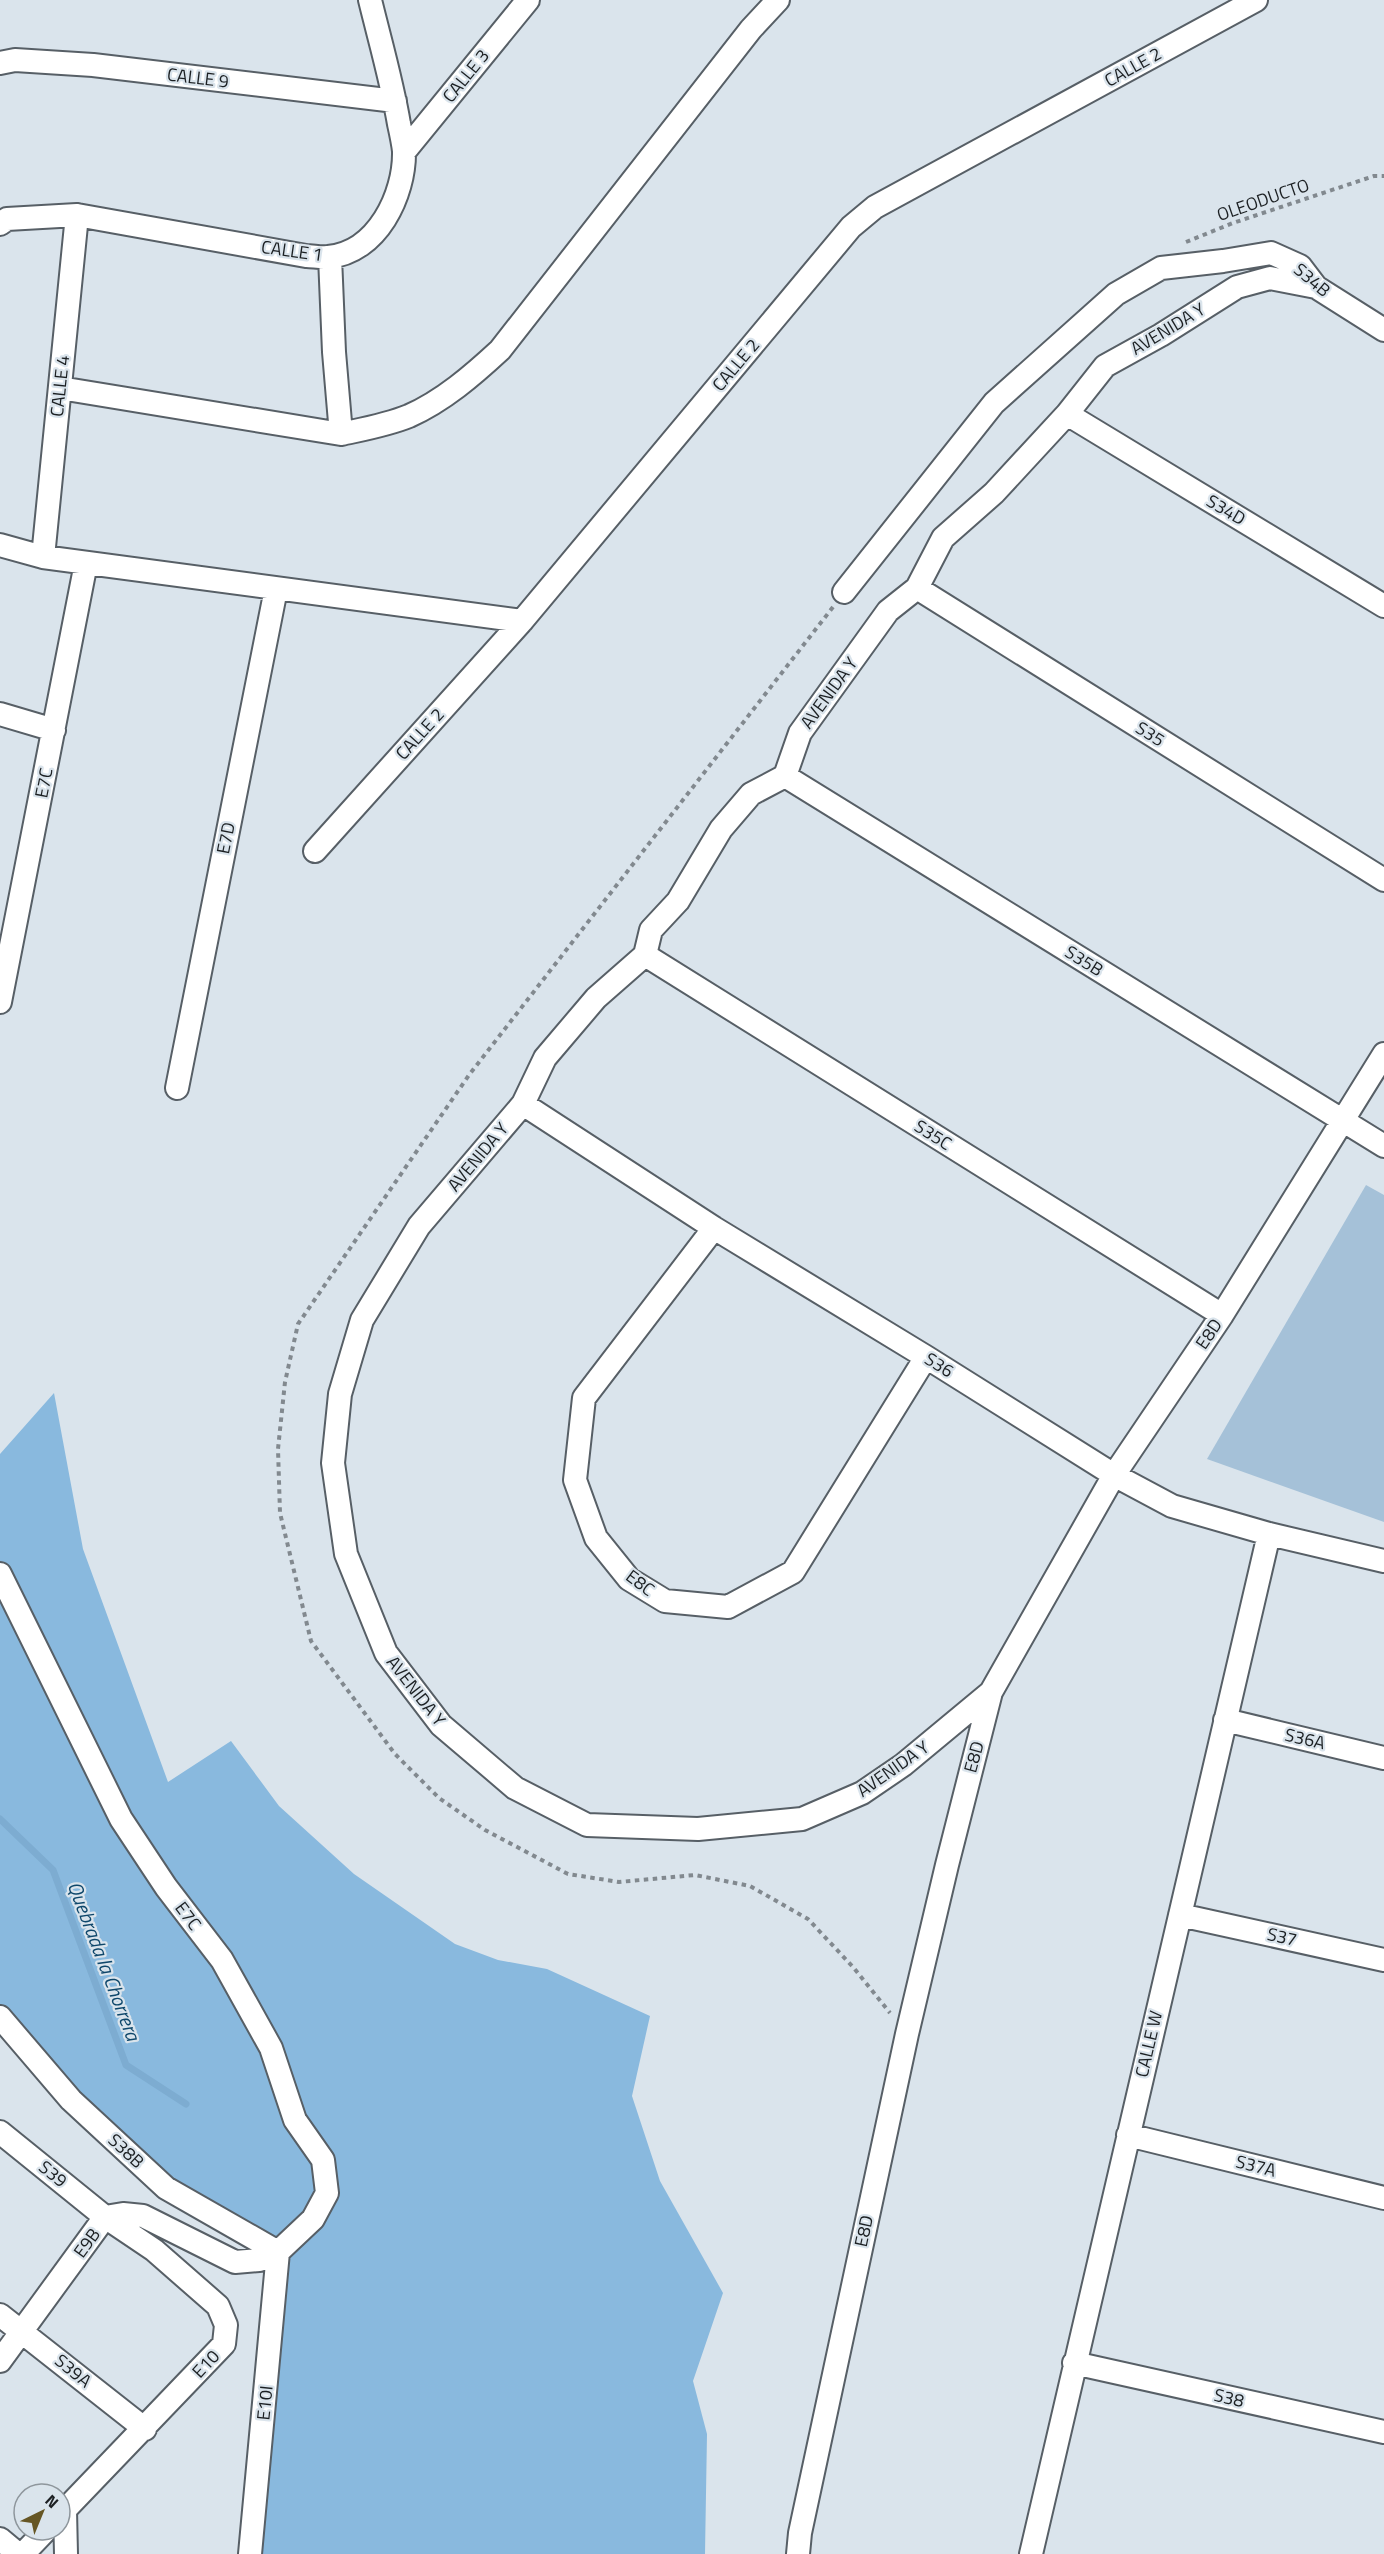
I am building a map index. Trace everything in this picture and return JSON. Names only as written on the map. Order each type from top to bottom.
[{"type":"street","name":"CALLE 1","points":[[0,224],[7,219],[77,215],[306,256],[330,257],[358,247],[383,223],[399,186],[404,152],[395,101],[369,0]]},
{"type":"street","name":"CALLE 3","points":[[404,152],[528,0]]},
{"type":"street","points":[[60,388],[341,434],[382,425],[410,415],[471,377],[500,350],[751,29],[778,0]]},
{"type":"street","name":"CALLE 2","points":[[315,851],[522,621],[851,227],[875,207],[1256,0]]},
{"type":"street","name":"CALLE 9","points":[[0,63],[15,60],[93,65],[395,101]]},
{"type":"street","name":"CALLE 4","points":[[44,557],[77,215]]},
{"type":"street","name":"S34B","points":[[1161,268],[1271,253],[1300,266],[1316,287],[1384,330]]},
{"type":"street","points":[[330,257],[334,352],[341,434]]},
{"type":"street","points":[[844,592],[994,403],[1116,294],[1161,268]]},
{"type":"street","name":"AVENIDA Y","points":[[785,776],[800,733],[888,611],[917,588],[943,538],[994,493],[1067,414],[1105,366],[1161,335],[1237,287],[1270,278],[1316,287]]},
{"type":"street","name":"S34D","points":[[1067,414],[1384,606]]},
{"type":"street","points":[[0,545],[44,557],[522,621]]},
{"type":"street","name":"E7C","points":[[0,1002],[86,563]]},
{"type":"street","name":"S35","points":[[917,588],[1384,880]]},
{"type":"street","name":"E7D","points":[[177,1088],[276,589]]},
{"type":"street","points":[[0,714],[54,730]]},
{"type":"street","points":[[645,955],[651,930],[678,901],[721,829],[751,794],[785,776]]},
{"type":"street","name":"S35B","points":[[785,776],[1384,1146]]},
{"type":"street","name":"AVENIDA Y","points":[[645,955],[596,998],[545,1058],[523,1104],[419,1226],[362,1320],[340,1394],[333,1463],[346,1554],[386,1653],[441,1725],[515,1788],[586,1825],[698,1829],[802,1819],[862,1794],[903,1765],[992,1692]]},
{"type":"street","name":"S35C","points":[[645,955],[1222,1315]]},
{"type":"street","name":"E8D","points":[[798,2554],[800,2533],[907,2034],[946,1865],[992,1692],[1114,1476],[1222,1315],[1384,1054]]},
{"type":"street","name":"S36","points":[[523,1104],[714,1228],[926,1357],[1114,1476],[1172,1506],[1269,1534],[1384,1561]]},
{"type":"street","name":"E8C","points":[[714,1228],[584,1398],[575,1480],[596,1538],[629,1579],[665,1601],[728,1607],[793,1572],[926,1357]]},
{"type":"street","name":"CALLE W","points":[[1031,2554],[1269,1534]]},
{"type":"street","name":"E7C","points":[[0,1574],[120,1819],[166,1887],[222,1960],[271,2048],[295,2120],[323,2160],[327,2193],[313,2219],[278,2252]]},
{"type":"street","name":"S36A","points":[[1225,1720],[1384,1758]]},
{"type":"street","name":"S37","points":[[1180,1915],[1384,1960]]},
{"type":"street","name":"S38B","points":[[0,2017],[71,2100],[166,2188],[278,2252]]},
{"type":"street","name":"S39","points":[[0,2132],[105,2217]]},
{"type":"street","name":"S37A","points":[[1128,2135],[1384,2198]]},
{"type":"street","name":"E9B","points":[[0,2361],[105,2217],[123,2214],[143,2216],[235,2262],[259,2260],[278,2252]]},
{"type":"street","name":"E10","points":[[72,2502],[145,2429],[224,2344],[226,2325],[218,2306],[154,2250],[105,2217]]},
{"type":"street","name":"E10I","points":[[250,2554],[278,2252]]},
{"type":"street","name":"S39A","points":[[0,2315],[145,2429]]},
{"type":"street","name":"S38","points":[[1074,2363],[1384,2432]]},
{"type":"street","points":[[0,2539],[20,2554],[33,2542]]},
{"type":"path","name":"OLEODUCTO","points":[[1161,268],[1186,242],[1233,223],[1374,177],[1384,176]]},
{"type":"path","points":[[844,592],[469,1074],[298,1324],[285,1382],[278,1449],[280,1513],[311,1641],[395,1754],[439,1798],[485,1830],[568,1874],[619,1882],[695,1875],[750,1886],[808,1919],[853,1967],[907,2034]]},
{"type":"shaded area","points":[[1366,1185],[1384,1195],[1384,1522],[1207,1459]]},
{"type":"shaded area","points":[[54,1393],[83,1549],[168,1782],[231,1741],[279,1806],[354,1874],[455,1944],[498,1960],[547,1969],[650,2016],[632,2096],[660,2181],[723,2293],[693,2381],[707,2434],[705,2554],[250,2554],[278,2252],[166,2188],[0,2017],[0,1454]]},
{"type":"waterway","name":"Quebrada la Chorrera","points":[[0,1819],[53,1870],[126,2065],[186,2104]]}]
